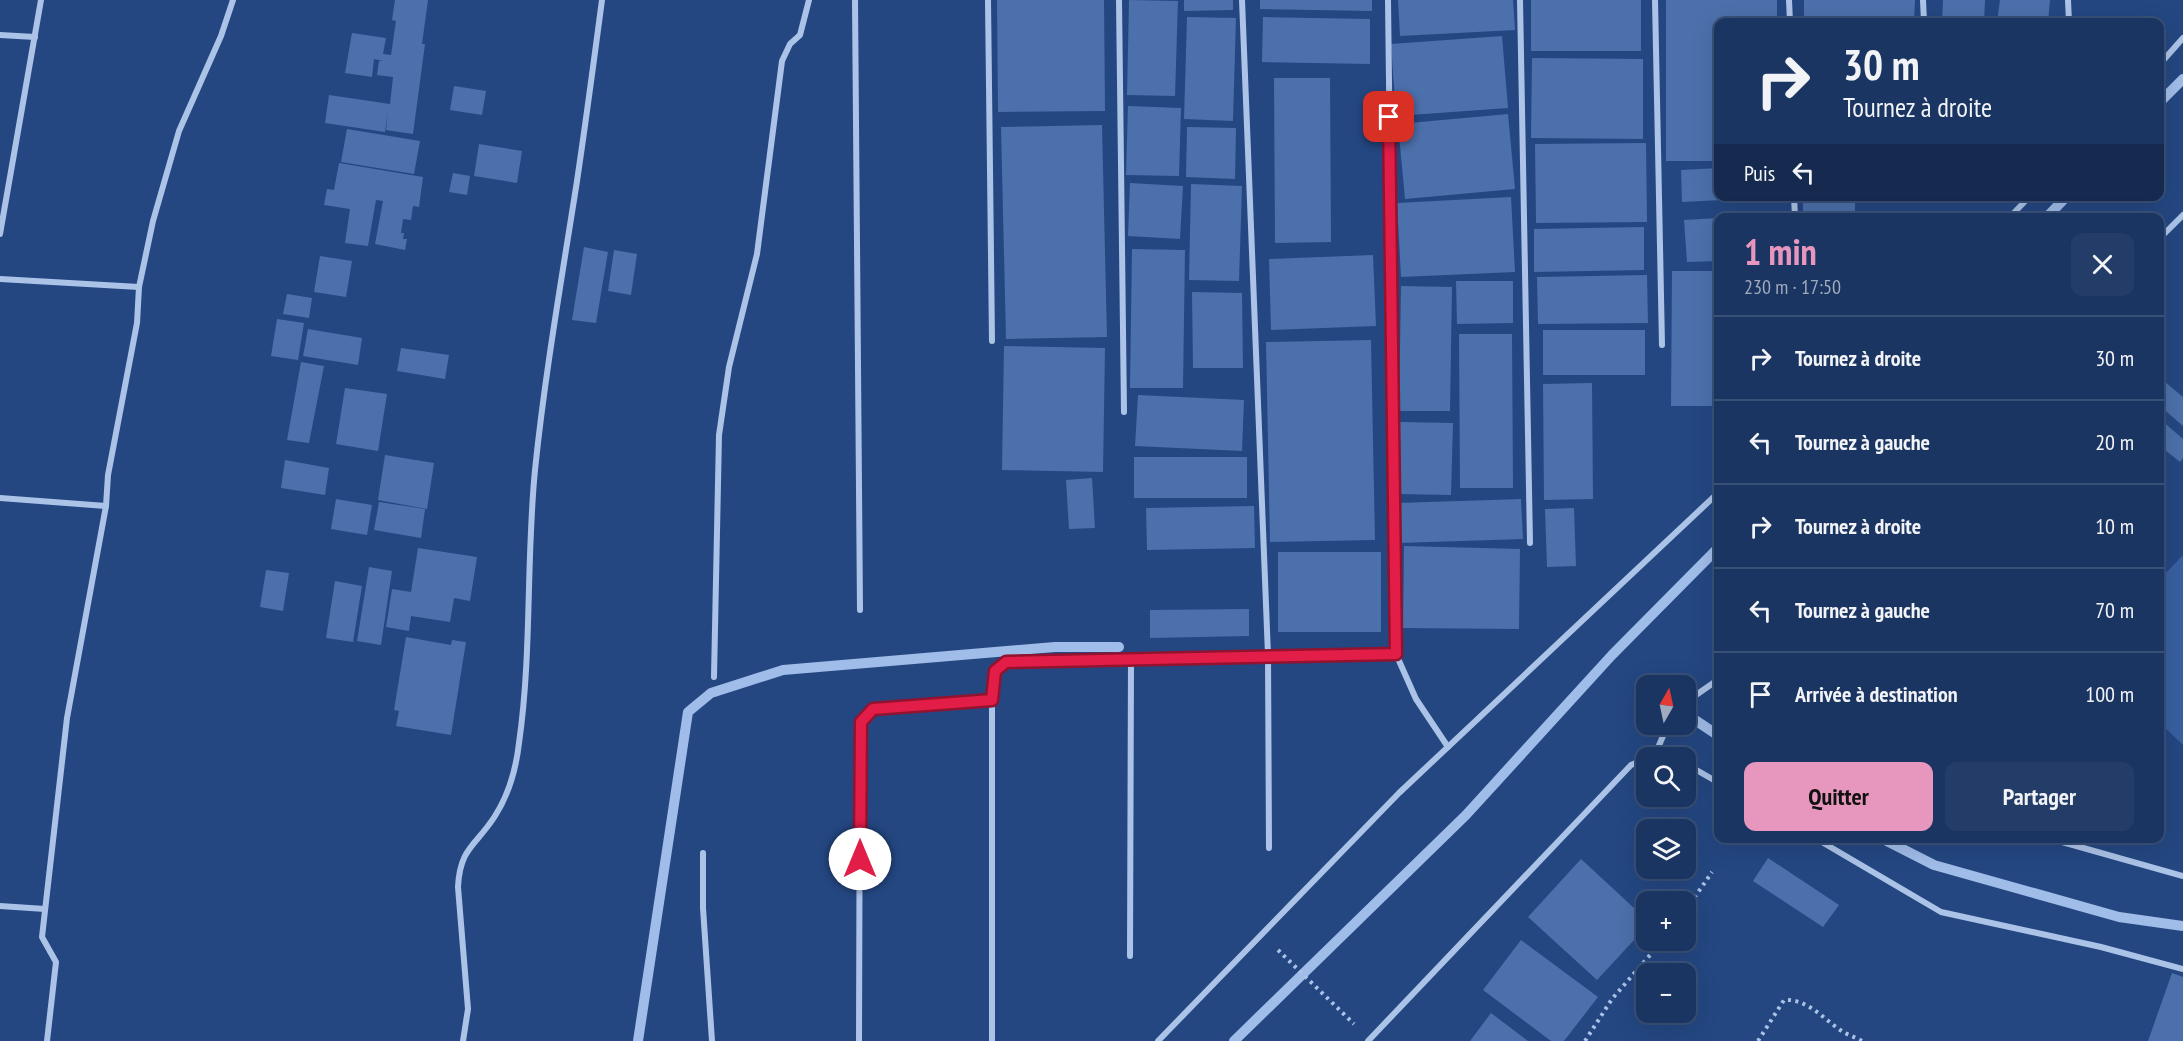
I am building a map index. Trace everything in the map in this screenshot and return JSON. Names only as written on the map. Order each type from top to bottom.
[{"type":"street","points":[[0,234],[41,0]]},
{"type":"street","points":[[47,1041],[56,962],[42,937],[67,718],[106,506],[108,475],[137,323],[139,287],[153,221],[180,131],[221,36],[233,0]]},
{"type":"street","points":[[463,1041],[468,1009],[458,887],[459,871],[466,852],[494,818],[506,797],[516,764],[527,637],[530,523],[535,470],[550,350],[602,0]]},
{"type":"street","points":[[714,677],[719,435],[729,367],[757,254],[782,61],[790,45],[800,35],[809,0]]},
{"type":"street","points":[[855,0],[860,610]]},
{"type":"street","points":[[987,0],[992,341]]},
{"type":"street","points":[[1119,0],[1125,412]]},
{"type":"street","points":[[1242,0],[1268,655],[1269,848]]},
{"type":"street","points":[[1388,0],[1396,654],[1416,699],[1448,747]]},
{"type":"street","points":[[1520,0],[1530,543]]},
{"type":"street","points":[[1655,0],[1662,345]]},
{"type":"street","points":[[1790,0],[1790,18]]},
{"type":"street","points":[[1923,0],[1924,18]]},
{"type":"street","points":[[2068,0],[2069,18]]},
{"type":"street","points":[[0,35],[35,38]]},
{"type":"street","points":[[2164,59],[2183,38]]},
{"type":"street","points":[[2014,213],[2025,201]]},
{"type":"street","points":[[2164,234],[2183,215]]},
{"type":"street","points":[[0,279],[139,287]]},
{"type":"street","points":[[1158,1041],[1399,793],[1714,497]]},
{"type":"street","points":[[0,498],[106,506]]},
{"type":"street","points":[[992,1041],[992,700],[995,671],[1006,662],[1396,654]]},
{"type":"street","points":[[1130,956],[1131,659]]},
{"type":"street","points":[[1696,695],[1714,683]]},
{"type":"street","points":[[860,1041],[861,722],[873,709],[992,700]]},
{"type":"street","points":[[1369,1040],[1631,765],[1636,763]]},
{"type":"street","points":[[1696,770],[1714,780]]},
{"type":"street","points":[[1824,843],[1941,912],[2101,947],[2183,969]]},
{"type":"street","points":[[2066,843],[2183,876]]},
{"type":"street","points":[[703,853],[703,908],[712,1041]]},
{"type":"street","points":[[0,906],[45,909]]},
{"type":"path","points":[[1696,895],[1712,872]]},
{"type":"path","points":[[1585,1041],[1612,999],[1653,951]]},
{"type":"path","points":[[1286,958],[1369,1040]]},
{"type":"path","points":[[1758,1041],[1784,1000],[1792,999],[1801,1002],[1845,1033],[1862,1041]]},
{"type":"shaded area","points":[[2183,555],[2183,745],[2164,727],[2164,575]]},
{"type":"building","points":[[395,0],[428,0],[422,44],[425,44],[413,134],[386,130],[388,111],[385,132],[325,123],[329,95],[390,104],[393,77],[377,75],[379,61],[383,61],[374,59],[372,77],[345,73],[352,33],[386,38],[383,54],[391,55],[396,21],[392,20]]},
{"type":"building","points":[[997,0],[1104,0],[1105,111],[998,112]]},
{"type":"building","points":[[1129,0],[1178,1],[1175,96],[1127,95]]},
{"type":"building","points":[[1184,0],[1233,0],[1233,10],[1184,11]]},
{"type":"building","points":[[1260,0],[1372,0],[1372,11],[1260,9]]},
{"type":"building","points":[[1398,0],[1513,0],[1515,30],[1400,36]]},
{"type":"building","points":[[1531,0],[1641,0],[1641,51],[1531,51]]},
{"type":"building","points":[[1666,0],[1777,0],[1777,18],[1714,18],[1714,161],[1666,161]]},
{"type":"building","points":[[1804,0],[1915,0],[1914,18],[1804,18]]},
{"type":"building","points":[[1943,0],[1985,0],[1984,18],[1942,18]]},
{"type":"building","points":[[2000,0],[2050,0],[2048,18],[1998,18]]},
{"type":"building","points":[[1187,17],[1236,18],[1233,121],[1184,119]]},
{"type":"building","points":[[1263,17],[1370,19],[1370,64],[1262,62]]},
{"type":"building","points":[[1502,36],[1508,108],[1396,116],[1391,44]]},
{"type":"building","points":[[1532,58],[1643,59],[1643,139],[1531,138]]},
{"type":"building","points":[[1274,78],[1330,78],[1331,242],[1275,243]]},
{"type":"building","points":[[454,86],[486,91],[482,115],[450,110]]},
{"type":"building","points":[[1128,106],[1181,108],[1179,176],[1126,175]]},
{"type":"building","points":[[1508,114],[1515,189],[1405,199],[1398,124]]},
{"type":"building","points":[[1102,125],[1107,337],[1006,339],[1001,127]]},
{"type":"building","points":[[1187,127],[1236,128],[1235,179],[1186,177]]},
{"type":"building","points":[[347,129],[420,141],[414,174],[341,162]]},
{"type":"building","points":[[1646,143],[1647,222],[1536,223],[1535,144]]},
{"type":"building","points":[[479,144],[522,151],[517,183],[474,176]]},
{"type":"building","points":[[339,163],[423,177],[419,207],[413,206],[411,220],[403,219],[401,233],[404,233],[403,239],[407,239],[405,250],[375,244],[383,201],[376,200],[368,246],[345,243],[350,209],[324,205],[327,189],[334,190]]},
{"type":"building","points":[[1714,168],[1714,200],[1682,202],[1681,170]]},
{"type":"building","points":[[453,173],[470,176],[467,195],[449,192]]},
{"type":"building","points":[[1130,183],[1183,186],[1180,239],[1128,236]]},
{"type":"building","points":[[1191,184],[1242,186],[1239,281],[1189,280]]},
{"type":"building","points":[[1511,197],[1515,272],[1401,277],[1397,203]]},
{"type":"building","points":[[1803,201],[1855,201],[1855,213],[1803,213]]},
{"type":"building","points":[[1714,218],[1714,261],[1687,262],[1684,220]]},
{"type":"building","points":[[1644,227],[1644,270],[1534,272],[1534,229]]},
{"type":"building","points":[[584,247],[608,252],[596,323],[572,320]]},
{"type":"building","points":[[1132,249],[1185,250],[1183,388],[1130,388]]},
{"type":"building","points":[[614,250],[637,254],[631,295],[608,291]]},
{"type":"building","points":[[1373,255],[1376,326],[1271,330],[1269,259]]},
{"type":"building","points":[[320,256],[352,261],[346,297],[314,292]]},
{"type":"building","points":[[1672,271],[1714,271],[1714,406],[1671,406]]},
{"type":"building","points":[[1647,275],[1648,323],[1538,324],[1537,277]]},
{"type":"building","points":[[1456,281],[1513,281],[1513,323],[1457,324]]},
{"type":"building","points":[[1401,286],[1452,287],[1450,411],[1399,411]]},
{"type":"building","points":[[1192,292],[1242,293],[1243,368],[1193,368]]},
{"type":"building","points":[[287,294],[312,298],[309,318],[283,314]]},
{"type":"building","points":[[277,319],[304,323],[298,360],[271,356]]},
{"type":"building","points":[[308,329],[362,338],[358,365],[303,356]]},
{"type":"building","points":[[1543,330],[1645,330],[1645,375],[1543,375]]},
{"type":"building","points":[[1459,334],[1512,334],[1513,488],[1460,488]]},
{"type":"building","points":[[1371,340],[1375,540],[1270,542],[1266,342]]},
{"type":"building","points":[[1004,346],[1105,348],[1103,472],[1002,470]]},
{"type":"building","points":[[401,348],[449,355],[445,379],[397,371]]},
{"type":"building","points":[[301,362],[324,366],[309,443],[287,440]]},
{"type":"building","points":[[1592,383],[1593,499],[1544,500],[1543,384]]},
{"type":"building","points":[[2164,383],[2183,397],[2183,426],[2164,409]]},
{"type":"building","points":[[345,388],[387,394],[378,451],[336,444]]},
{"type":"building","points":[[1138,395],[1244,400],[1242,451],[1135,446]]},
{"type":"building","points":[[1400,422],[1453,423],[1451,495],[1398,494]]},
{"type":"building","points":[[2164,422],[2183,439],[2183,458],[2180,462],[2164,449]]},
{"type":"building","points":[[385,455],[434,463],[427,509],[378,500]]},
{"type":"building","points":[[1134,457],[1247,457],[1247,498],[1134,498]]},
{"type":"building","points":[[285,460],[329,468],[325,495],[281,488]]},
{"type":"building","points":[[1092,478],[1095,528],[1069,529],[1066,480]]},
{"type":"building","points":[[336,499],[372,505],[367,535],[331,529]]},
{"type":"building","points":[[1521,499],[1523,539],[1399,543],[1398,503]]},
{"type":"building","points":[[379,502],[425,509],[421,538],[374,530]]},
{"type":"building","points":[[1254,506],[1255,548],[1147,550],[1146,508]]},
{"type":"building","points":[[1574,508],[1576,566],[1547,567],[1545,509]]},
{"type":"building","points":[[1404,546],[1520,549],[1519,629],[1403,628]]},
{"type":"building","points":[[418,548],[477,557],[470,601],[454,598],[450,622],[411,616],[409,631],[386,627],[392,589],[411,592]]},
{"type":"building","points":[[1278,552],[1381,552],[1381,632],[1278,632]]},
{"type":"building","points":[[369,567],[392,571],[381,645],[357,641]]},
{"type":"building","points":[[266,570],[289,573],[283,611],[260,607]]},
{"type":"building","points":[[335,581],[362,586],[353,642],[326,638]]},
{"type":"building","points":[[1249,609],[1249,636],[1150,638],[1150,610]]},
{"type":"building","points":[[406,637],[451,645],[452,640],[466,642],[451,735],[396,726],[399,711],[394,710]]},
{"type":"building","points":[[1768,858],[1839,905],[1823,927],[1753,881]]},
{"type":"building","points":[[1581,859],[1636,910],[1636,938],[1597,980],[1528,917]]},
{"type":"building","points":[[1521,940],[1598,997],[1564,1041],[1551,1041],[1483,990]]},
{"type":"building","points":[[2172,973],[2183,977],[2183,1041],[2148,1041]]},
{"type":"building","points":[[1491,1013],[1528,1041],[1470,1041]]},
{"type":"waterway","points":[[2164,98],[2183,79]]},
{"type":"waterway","points":[[2051,213],[2062,201]]},
{"type":"waterway","points":[[1234,1041],[1466,815],[1612,655],[1714,552]]},
{"type":"waterway","points":[[638,1041],[688,712],[711,693],[783,670],[1055,647],[1119,647]]},
{"type":"waterway","points":[[1696,721],[1714,733]]},
{"type":"waterway","points":[[1891,843],[1934,865],[2119,917],[2183,926]]},
{"type":"route","points":[[860,859],[861,722],[873,709],[992,700],[995,671],[1006,662],[1396,654],[1389,117]]}]
